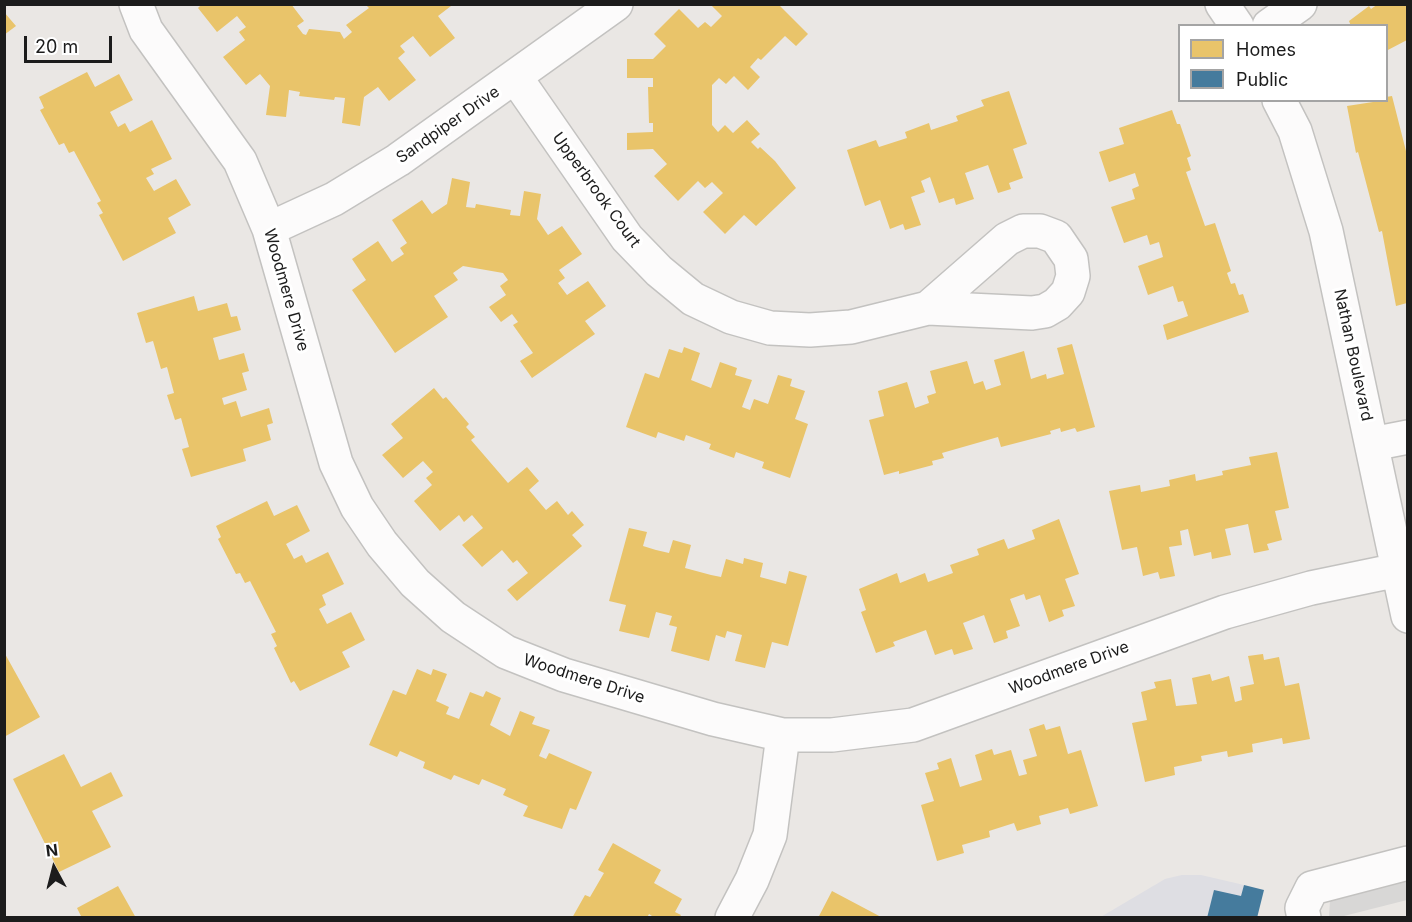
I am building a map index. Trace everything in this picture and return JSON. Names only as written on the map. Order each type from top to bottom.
[{"type":"street","name":"Woodmere Drive","points":[[136,4],[146,30],[240,161],[269,228],[336,464],[357,507],[382,544],[415,583],[453,617],[506,652],[564,675],[713,719],[783,735],[832,735],[913,725],[1225,612],[1311,588],[1398,570]]},
{"type":"street","name":"Sandpiper Drive","points":[[269,228],[334,199],[398,160],[516,78],[616,4]]},
{"type":"street","points":[[1222,4],[1237,24]]},
{"type":"street","points":[[1272,24],[1300,4]]},
{"type":"street","name":"Upperbrook Court","points":[[516,78],[627,238],[659,271],[693,299],[731,317],[770,328],[810,330],[851,327],[928,308]]},
{"type":"street","name":"Nathan Boulevard","points":[[1281,102],[1295,131],[1312,180],[1372,444],[1407,616]]},
{"type":"street","points":[[1372,444],[1407,437]]},
{"type":"street","points":[[732,918],[752,880],[770,836],[783,735]]},
{"type":"street","points":[[1304,918],[1302,908],[1312,888],[1407,863]]},
{"type":"shaded area","points":[[1407,863],[1407,900],[1329,918],[1331,882]]},
{"type":"shaded area","points":[[1182,875],[1201,875],[1244,885],[1241,896],[1207,917],[1099,918],[1165,879]]},
{"type":"building: Homes","points":[[202,4],[291,4],[304,21],[297,26],[303,34],[306,35],[309,29],[340,32],[344,39],[352,32],[346,25],[369,8],[366,5],[449,5],[451,6],[438,16],[455,38],[430,57],[413,36],[400,46],[405,52],[398,58],[416,80],[389,101],[378,87],[364,97],[360,126],[342,123],[345,98],[335,97],[334,100],[299,96],[300,92],[289,90],[286,117],[266,115],[270,86],[260,74],[246,85],[223,57],[245,40],[239,32],[246,27],[237,16],[217,32],[198,8]]},
{"type":"building: Homes","points":[[710,4],[778,4],[808,34],[796,46],[785,36],[761,60],[758,58],[750,67],[760,77],[748,90],[734,76],[726,84],[719,78],[712,85],[712,125],[718,132],[725,125],[733,133],[747,120],[760,134],[751,142],[775,161],[796,188],[756,226],[744,215],[725,234],[703,212],[723,193],[712,182],[705,188],[698,181],[678,201],[654,176],[667,164],[653,149],[627,150],[627,133],[653,132],[653,123],[649,123],[648,87],[653,87],[653,78],[627,78],[627,59],[653,59],[666,46],[654,34],[679,9],[698,28],[705,22],[711,27],[722,16]]},
{"type":"building: Homes","points":[[1378,4],[1407,4],[1407,40],[1388,50],[1388,24],[1350,24],[1349,21],[1369,6],[1371,9]]},
{"type":"building: Homes","points":[[4,12],[16,26],[4,35]]},
{"type":"building: Homes","points":[[87,72],[95,87],[119,74],[133,100],[110,112],[118,127],[125,123],[130,132],[152,120],[172,159],[151,169],[154,174],[146,178],[154,191],[176,179],[191,205],[168,218],[176,233],[123,261],[99,215],[103,213],[97,203],[101,201],[74,151],[69,153],[64,143],[59,145],[40,110],[44,108],[39,97]]},
{"type":"building: Homes","points":[[1009,91],[1027,144],[1013,149],[1023,178],[1009,183],[1011,189],[998,193],[988,165],[965,173],[974,199],[956,205],[954,198],[939,203],[930,177],[921,181],[925,192],[911,197],[921,225],[905,230],[903,224],[890,229],[880,200],[865,206],[847,150],[876,140],[879,147],[907,138],[905,132],[929,123],[931,130],[958,121],[956,116],[984,106],[981,100]]},
{"type":"building: Homes","points":[[1392,96],[1407,155],[1407,303],[1396,306],[1382,231],[1379,232],[1358,152],[1356,153],[1347,106],[1388,102],[1388,97]]},
{"type":"building: Homes","points":[[1172,110],[1177,124],[1180,124],[1191,156],[1187,158],[1191,170],[1186,172],[1205,226],[1215,223],[1231,271],[1227,273],[1231,284],[1235,283],[1239,295],[1243,294],[1249,312],[1167,340],[1163,325],[1188,316],[1183,301],[1178,302],[1173,286],[1148,295],[1138,266],[1163,257],[1159,242],[1150,245],[1147,235],[1124,243],[1111,207],[1135,199],[1132,189],[1139,186],[1135,173],[1109,182],[1099,152],[1124,144],[1119,128]]},
{"type":"building: Homes","points":[[452,178],[470,182],[466,207],[475,208],[476,204],[511,210],[510,215],[520,216],[524,191],[541,194],[537,219],[548,235],[562,226],[582,254],[559,270],[565,278],[558,283],[567,295],[588,281],[606,306],[585,321],[595,334],[532,378],[520,361],[533,353],[513,325],[518,322],[512,314],[501,322],[489,307],[506,295],[500,286],[508,280],[503,273],[463,266],[453,273],[458,280],[434,296],[448,317],[395,353],[352,290],[366,280],[352,259],[378,241],[392,262],[404,254],[400,248],[407,243],[392,220],[422,200],[432,214],[447,204]]},
{"type":"building: Homes","points":[[194,296],[198,311],[227,303],[231,317],[237,316],[241,330],[213,338],[219,360],[244,353],[249,371],[242,373],[247,390],[222,398],[224,405],[236,401],[241,417],[269,408],[273,423],[267,425],[271,440],[243,449],[246,461],[191,477],[182,449],[189,447],[181,418],[175,420],[167,395],[174,393],[167,367],[161,369],[153,341],[146,343],[137,313]]},
{"type":"building: Homes","points":[[1072,344],[1095,427],[1077,432],[1075,428],[1061,432],[1060,428],[1050,431],[1051,434],[1001,447],[998,437],[942,453],[944,458],[932,461],[933,465],[899,474],[899,471],[884,475],[869,420],[884,416],[878,391],[907,382],[915,408],[929,403],[927,396],[936,393],[930,371],[967,361],[974,384],[983,381],[986,390],[1001,385],[994,360],[1024,351],[1031,379],[1046,374],[1047,379],[1064,374],[1057,348]]},
{"type":"building: Homes","points":[[684,347],[700,353],[691,380],[711,388],[720,362],[737,368],[735,375],[752,380],[742,407],[750,410],[754,399],[768,404],[778,375],[792,379],[790,386],[805,391],[795,419],[808,424],[790,478],[762,468],[764,462],[736,452],[734,458],[709,449],[711,444],[686,435],[684,441],[658,432],[656,438],[626,427],[645,373],[659,378],[669,349],[682,353]]},
{"type":"building: Homes","points":[[434,388],[443,399],[446,397],[469,424],[466,427],[475,437],[471,440],[508,483],[527,467],[539,481],[529,490],[546,510],[557,501],[568,515],[572,511],[584,525],[572,535],[582,546],[517,601],[507,590],[528,573],[517,560],[513,563],[502,550],[482,567],[462,545],[483,528],[472,515],[464,522],[459,515],[440,531],[414,501],[432,485],[426,478],[433,472],[423,461],[403,478],[382,455],[403,438],[391,424]]},
{"type":"building: Homes","points":[[1277,452],[1289,508],[1275,511],[1282,540],[1267,544],[1269,550],[1254,553],[1248,524],[1225,529],[1231,555],[1212,559],[1211,552],[1194,556],[1188,529],[1180,531],[1182,545],[1169,547],[1175,576],[1160,579],[1158,572],[1143,576],[1137,547],[1122,550],[1109,491],[1140,485],[1141,492],[1170,486],[1169,480],[1195,474],[1196,481],[1223,475],[1222,471],[1251,465],[1249,457]]},
{"type":"building: Homes","points":[[267,501],[274,516],[297,505],[310,531],[286,544],[294,559],[302,555],[306,563],[328,552],[344,584],[322,595],[326,605],[319,609],[327,624],[351,612],[365,640],[342,652],[350,667],[300,691],[294,681],[291,683],[274,648],[277,646],[271,634],[276,632],[250,581],[245,583],[240,573],[236,574],[218,539],[221,537],[216,526]]},
{"type":"building: Homes","points":[[1059,519],[1079,574],[1065,579],[1075,606],[1062,610],[1064,616],[1049,622],[1040,595],[1026,600],[1024,594],[1010,599],[1020,626],[1006,631],[1008,638],[994,643],[984,615],[963,623],[973,649],[954,655],[952,649],[935,655],[926,630],[893,642],[895,646],[876,653],[861,612],[866,610],[859,589],[897,573],[900,583],[925,573],[928,582],[953,573],[950,565],[979,555],[977,549],[1004,539],[1008,549],[1035,539],[1032,530]]},
{"type":"building: Homes","points":[[629,528],[647,532],[643,546],[656,550],[669,553],[673,540],[691,545],[685,568],[721,577],[726,559],[743,564],[744,558],[763,563],[760,577],[786,584],[789,571],[807,576],[788,646],[772,642],[765,668],[735,661],[742,635],[727,631],[725,638],[716,635],[709,661],[671,651],[677,627],[669,625],[672,616],[656,612],[649,638],[619,631],[626,605],[609,601]]},
{"type":"building: Homes","points":[[4,652],[40,717],[4,737]]},
{"type":"building: Homes","points":[[1263,654],[1264,660],[1279,657],[1285,686],[1299,683],[1310,739],[1283,744],[1282,738],[1252,744],[1253,752],[1228,757],[1227,751],[1201,756],[1202,761],[1174,767],[1175,775],[1145,782],[1132,723],[1147,720],[1141,692],[1156,688],[1154,682],[1171,679],[1176,706],[1197,704],[1192,678],[1210,674],[1212,681],[1229,676],[1235,702],[1242,700],[1240,687],[1254,684],[1248,656]]},
{"type":"building: Homes","points":[[417,669],[431,675],[433,669],[447,674],[436,701],[449,707],[446,714],[459,719],[470,692],[483,697],[486,691],[501,698],[490,725],[510,736],[520,711],[535,717],[532,724],[550,730],[539,756],[546,759],[549,753],[592,772],[576,810],[570,808],[562,829],[523,816],[528,806],[503,795],[506,789],[482,779],[479,785],[454,775],[451,780],[423,768],[425,762],[400,751],[397,757],[369,745],[393,690],[406,695]]},
{"type":"building: Homes","points":[[1044,724],[1046,730],[1060,726],[1068,754],[1081,750],[1098,806],[1070,814],[1068,808],[1039,816],[1041,824],[1017,831],[1014,823],[989,831],[990,837],[962,845],[964,853],[937,861],[921,805],[934,801],[925,773],[939,769],[937,763],[951,758],[960,787],[982,780],[975,755],[992,749],[994,755],[1011,750],[1019,776],[1027,774],[1023,760],[1037,756],[1029,729]]},
{"type":"building: Homes","points":[[64,754],[81,787],[111,772],[123,796],[92,811],[111,847],[59,872],[13,779]]},
{"type":"building: Homes","points":[[613,843],[661,870],[654,883],[682,899],[675,912],[681,915],[679,918],[655,918],[649,914],[647,918],[572,918],[585,895],[590,897],[604,873],[598,870]]},
{"type":"building: Homes","points":[[118,886],[136,918],[82,918],[77,908]]},
{"type":"building: Homes","points":[[832,891],[883,918],[818,918]]},
{"type":"building: Public","points":[[1244,885],[1264,890],[1257,918],[1207,918],[1214,890],[1241,896]]}]
